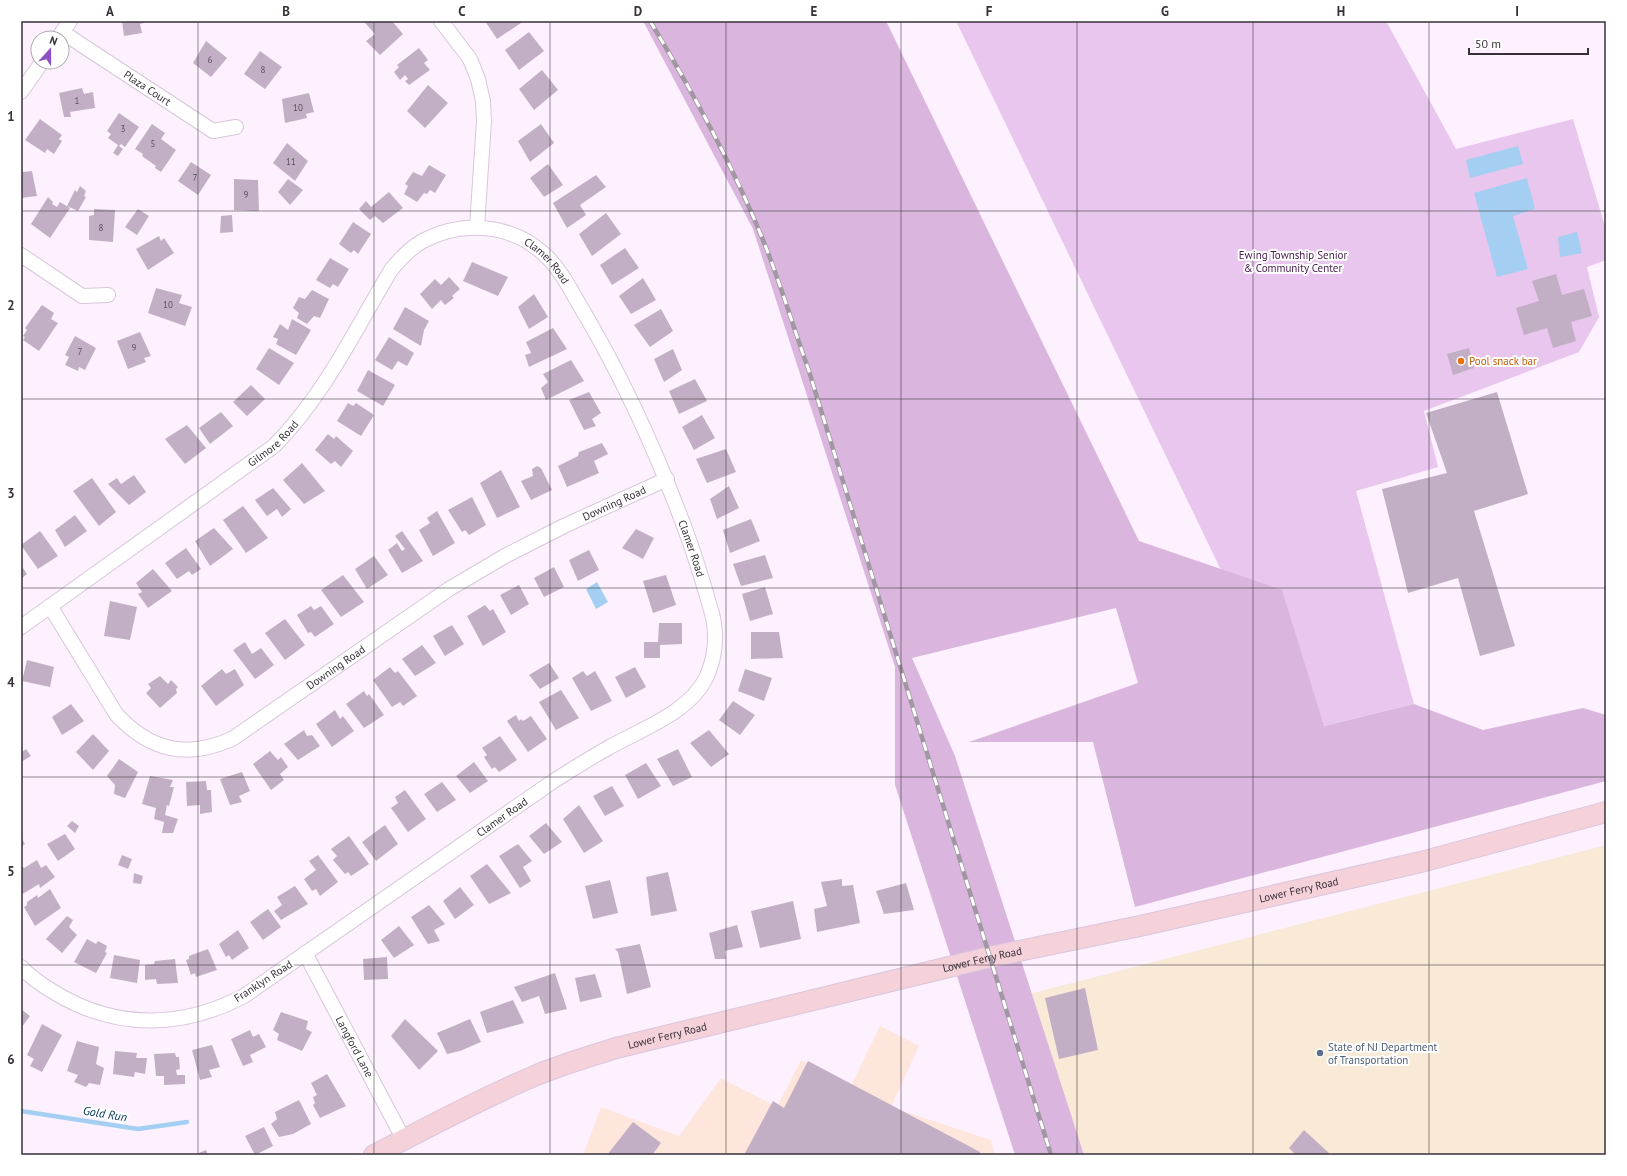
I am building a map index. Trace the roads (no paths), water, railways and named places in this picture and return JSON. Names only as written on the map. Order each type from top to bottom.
[{"type":"street","points":[[441,21],[470,59],[478,79],[483,101],[484,121],[477,227]]},
{"type":"street","name":"Plaza Court","points":[[70,35],[213,131],[236,127]]},
{"type":"street","points":[[21,92],[36,70]]},
{"type":"street","name":"Clamer Road","points":[[305,953],[555,780],[599,753],[682,707],[695,694],[706,678],[713,659],[716,641],[714,621],[696,558],[667,479],[641,420],[610,356],[559,270],[544,254],[528,242],[510,234],[477,227]]},
{"type":"street","name":"Gilmore Road","points":[[21,627],[274,446],[294,425],[312,401],[390,270],[404,255],[420,243],[438,234],[459,228],[477,227]]},
{"type":"street","points":[[21,255],[82,296],[108,295]]},
{"type":"street","name":"Downing Road","points":[[50,606],[116,714],[128,727],[143,738],[159,746],[176,750],[196,750],[215,747],[232,740],[449,590],[499,560],[564,526],[667,479]]},
{"type":"street","name":"Lower Ferry Road","points":[[374,1155],[488,1097],[534,1076],[616,1048],[990,957],[1140,926],[1421,862],[1606,812]]},
{"type":"street","name":"Franklyn Road","points":[[21,967],[45,987],[70,1002],[121,1019],[150,1021],[193,1016],[227,1004],[244,996],[305,953]]},
{"type":"street","name":"Langford Lane","points":[[305,953],[404,1140]]},
{"type":"water","points":[[1518,146],[1523,164],[1470,178],[1466,160]]},
{"type":"water","points":[[1527,178],[1535,209],[1513,216],[1528,269],[1497,277],[1474,193]]},
{"type":"water","points":[[1577,232],[1582,253],[1560,257],[1558,237]]},
{"type":"water","points":[[597,582],[608,602],[596,609],[586,589]]},
{"type":"waterway","name":"Gold Run","points":[[21,1111],[138,1129],[187,1122]]},
{"type":"railway","points":[[650,21],[682,76],[728,162],[755,220],[778,279],[808,368],[1051,1155]]},
{"type":"place","name":"Pool snack bar","points":[[1461,361]]},
{"type":"place","name":"State of NJ Department of Transportation","points":[[1320,1053]]},
{"type":"park label","name":"Ewing Township Senior & Community Center","points":[[1293,261]]}]
